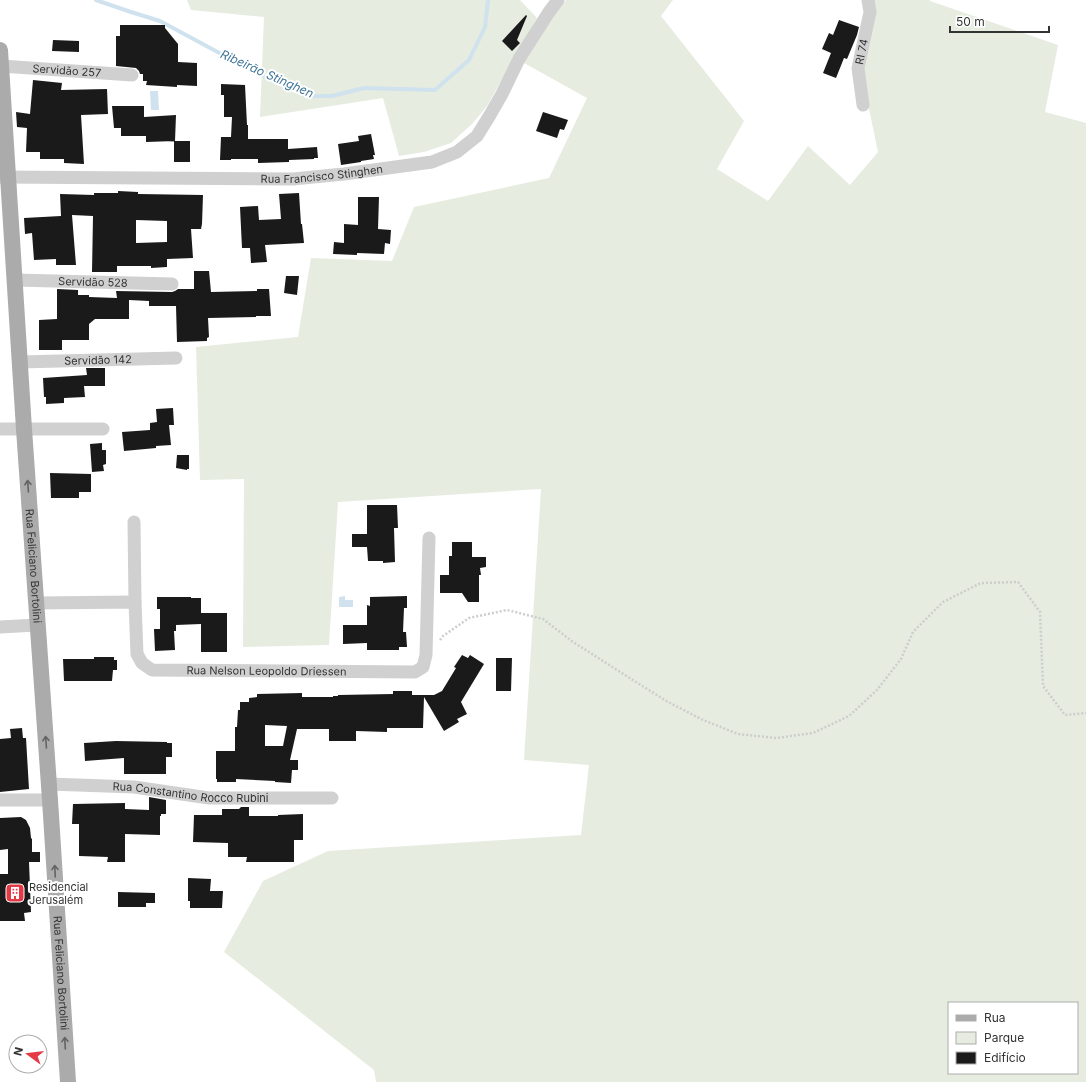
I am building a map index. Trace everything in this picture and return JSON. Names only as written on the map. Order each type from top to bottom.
[{"type":"main road","name":"Rua Feliciano Bortolini","points":[[0,58],[4,177],[20,362],[37,625],[50,792],[68,1082]]},
{"type":"street","name":"Rua Francisco Stinghen","points":[[4,177],[293,179],[344,174],[432,162],[457,152],[477,136],[490,115],[518,58],[558,0]]},
{"type":"street","name":"RI 74","points":[[863,105],[858,68],[870,12],[868,0]]},
{"type":"street","name":"Servidão 257","points":[[0,58],[132,75]]},
{"type":"street","name":"Servidão 528","points":[[14,280],[172,284]]},
{"type":"street","name":"Servidão 142","points":[[20,362],[176,358]]},
{"type":"street","points":[[0,429],[103,429]]},
{"type":"street","name":"Rua Nelson Leopoldo Driessen","points":[[134,522],[136,654],[142,663],[152,670],[415,672],[423,667],[426,655],[429,538]]},
{"type":"street","points":[[36,603],[135,602]]},
{"type":"street","points":[[0,627],[37,625]]},
{"type":"street","name":"Rua Constantino Rocco Rubini","points":[[0,800],[50,792],[134,787],[208,798],[332,798]]},
{"type":"path","points":[[426,655],[443,636],[469,618],[507,610],[544,619],[573,642],[668,702],[703,720],[738,734],[776,738],[814,733],[848,716],[877,690],[901,660],[913,632],[943,602],[981,583],[1018,582],[1040,612],[1043,686],[1065,715],[1086,713]]},
{"type":"green space","points":[[187,0],[520,0],[537,18],[487,106],[472,124],[451,143],[424,152],[399,156],[383,98],[260,117],[264,17],[191,10]]},
{"type":"green space","points":[[566,0],[673,0],[661,16],[744,121],[717,169],[768,201],[808,146],[850,185],[878,152],[862,75],[871,0],[930,0],[1058,45],[1045,112],[1086,123],[1086,1082],[376,1082],[374,1070],[224,952],[263,881],[328,851],[581,835],[589,765],[524,760],[541,489],[338,502],[329,645],[243,647],[244,479],[200,480],[196,347],[298,337],[311,258],[392,261],[414,207],[549,178],[587,98],[524,63],[546,25]]},
{"type":"water","points":[[150,91],[158,91],[159,110],[151,110]]},
{"type":"water","points":[[345,596],[345,600],[353,600],[353,607],[339,607],[339,597]]},
{"type":"building","points":[[526,15],[527,16],[517,40],[520,43],[512,51],[502,41]]},
{"type":"building","points":[[839,20],[859,27],[847,59],[844,58],[836,78],[823,73],[831,53],[822,49],[829,33],[833,35]]},
{"type":"building","points":[[120,25],[165,25],[165,28],[178,44],[178,62],[197,63],[197,86],[177,85],[177,87],[146,85],[147,81],[143,81],[143,74],[140,74],[136,68],[116,66],[116,36],[120,36]]},
{"type":"building","points":[[53,40],[79,41],[79,52],[52,51]]},
{"type":"building","points":[[33,80],[62,83],[61,90],[107,89],[108,114],[81,115],[84,164],[64,163],[64,159],[40,159],[40,152],[26,152],[27,128],[17,127],[16,112],[30,114]]},
{"type":"building","points":[[221,84],[245,85],[248,139],[288,139],[288,149],[317,147],[318,158],[289,160],[289,162],[258,163],[258,159],[220,160],[221,137],[231,137],[232,117],[224,117],[224,95],[221,95]]},
{"type":"building","points":[[112,106],[144,106],[144,117],[176,115],[175,141],[146,142],[146,136],[121,136],[121,128],[114,128]]},
{"type":"building","points":[[543,112],[568,120],[564,130],[560,129],[557,138],[536,131]]},
{"type":"building","points":[[371,134],[375,155],[373,155],[374,159],[341,165],[338,144],[359,141],[358,136]]},
{"type":"building","points":[[174,141],[190,141],[190,162],[174,162]]},
{"type":"building","points":[[118,191],[138,192],[138,194],[203,195],[201,229],[191,229],[193,258],[167,259],[167,267],[151,268],[151,266],[117,266],[117,272],[92,272],[93,216],[72,215],[76,265],[56,265],[56,259],[34,260],[32,233],[25,234],[24,218],[61,216],[60,194],[94,195],[94,193],[118,193]],"holes":[[[136,220],[167,221],[167,242],[136,243]]]},
{"type":"building","points":[[299,193],[304,243],[265,245],[267,262],[251,263],[250,248],[242,248],[240,207],[258,206],[259,220],[281,219],[279,194]]},
{"type":"building","points":[[358,197],[379,197],[378,229],[391,230],[390,244],[385,243],[384,254],[333,254],[334,242],[344,243],[344,224],[358,225]]},
{"type":"building","points":[[194,271],[209,271],[211,292],[257,291],[257,289],[269,289],[271,316],[208,318],[209,337],[207,338],[207,341],[177,342],[176,306],[149,306],[149,301],[129,300],[129,319],[95,319],[89,324],[89,340],[62,340],[62,350],[39,350],[39,320],[57,319],[57,289],[78,290],[78,295],[89,295],[89,297],[117,298],[116,291],[172,292],[178,289],[194,289]]},
{"type":"building","points":[[286,276],[299,276],[297,295],[284,293]]},
{"type":"building","points":[[86,368],[105,368],[105,386],[84,386],[85,397],[64,398],[64,403],[46,404],[43,378],[87,375]]},
{"type":"building","points":[[173,408],[174,425],[169,425],[171,445],[124,451],[122,432],[150,430],[150,423],[157,422],[156,409]]},
{"type":"building","points":[[102,443],[102,450],[106,450],[106,464],[103,465],[104,471],[92,472],[90,444]]},
{"type":"building","points":[[177,455],[189,455],[189,469],[176,468]]},
{"type":"building","points":[[50,473],[91,474],[91,492],[79,492],[79,498],[51,498]]},
{"type":"building","points":[[367,505],[397,505],[398,528],[394,528],[395,562],[383,563],[383,561],[368,561],[367,547],[352,547],[352,534],[367,534]]},
{"type":"building","points":[[452,542],[472,542],[472,557],[486,557],[486,567],[480,568],[481,575],[479,575],[479,602],[468,602],[462,593],[440,593],[440,575],[449,575],[449,556],[452,556]]},
{"type":"building","points":[[407,596],[407,608],[404,608],[403,632],[406,632],[407,647],[399,647],[399,650],[367,650],[367,643],[343,644],[343,625],[367,625],[367,605],[370,606],[370,597]]},
{"type":"building","points":[[157,597],[201,598],[201,613],[227,613],[227,652],[201,652],[201,624],[176,625],[176,631],[174,631],[175,650],[155,651],[154,629],[160,629],[160,609],[157,609]]},
{"type":"building","points":[[462,655],[468,658],[470,655],[484,664],[461,702],[467,714],[457,719],[459,722],[444,731],[424,697],[423,728],[387,728],[387,732],[356,731],[356,741],[329,741],[329,729],[297,729],[290,760],[298,760],[298,770],[292,770],[291,783],[236,779],[236,782],[217,782],[216,751],[235,751],[235,727],[237,727],[240,702],[249,702],[249,698],[257,697],[257,694],[302,693],[302,697],[333,697],[338,695],[393,694],[393,691],[412,691],[412,695],[434,695],[442,691],[456,668],[454,667]],"holes":[[[265,725],[287,726],[283,746],[265,746]]]},
{"type":"building","points":[[94,657],[114,657],[114,660],[117,660],[117,670],[113,670],[112,681],[64,681],[63,659],[94,659]]},
{"type":"building","points":[[496,658],[512,658],[511,691],[496,691]]},
{"type":"building","points":[[22,728],[23,738],[26,738],[29,789],[0,792],[0,739],[11,738],[10,729]]},
{"type":"building","points":[[116,741],[172,743],[172,757],[166,757],[166,774],[124,774],[124,758],[85,761],[84,743]]},
{"type":"building","points":[[149,797],[166,800],[166,814],[161,814],[160,816],[160,835],[125,834],[125,862],[107,862],[108,857],[79,856],[79,824],[72,824],[73,804],[125,803],[125,809],[149,810]]},
{"type":"building","points":[[241,807],[249,807],[249,816],[303,814],[303,840],[294,840],[294,862],[246,862],[247,857],[228,857],[228,843],[193,842],[194,815],[222,815],[222,809],[239,809]]},
{"type":"building","points":[[21,817],[26,820],[30,828],[32,852],[40,852],[40,862],[29,862],[31,912],[24,913],[25,921],[0,921],[0,874],[8,874],[8,849],[0,850],[0,818]]},
{"type":"building","points":[[188,878],[211,879],[210,891],[223,891],[222,908],[190,908],[190,901],[188,901]]},
{"type":"building","points":[[118,892],[155,893],[155,903],[146,903],[146,907],[118,907]]},
{"type":"waterway","name":"Ribeirão Stinghen","points":[[96,0],[160,21],[238,63],[289,88],[313,96],[332,96],[364,88],[435,90],[469,60],[485,27],[488,0]]},
{"type":"place","name":"Residencial Jerusalém","points":[[15,893]]}]
